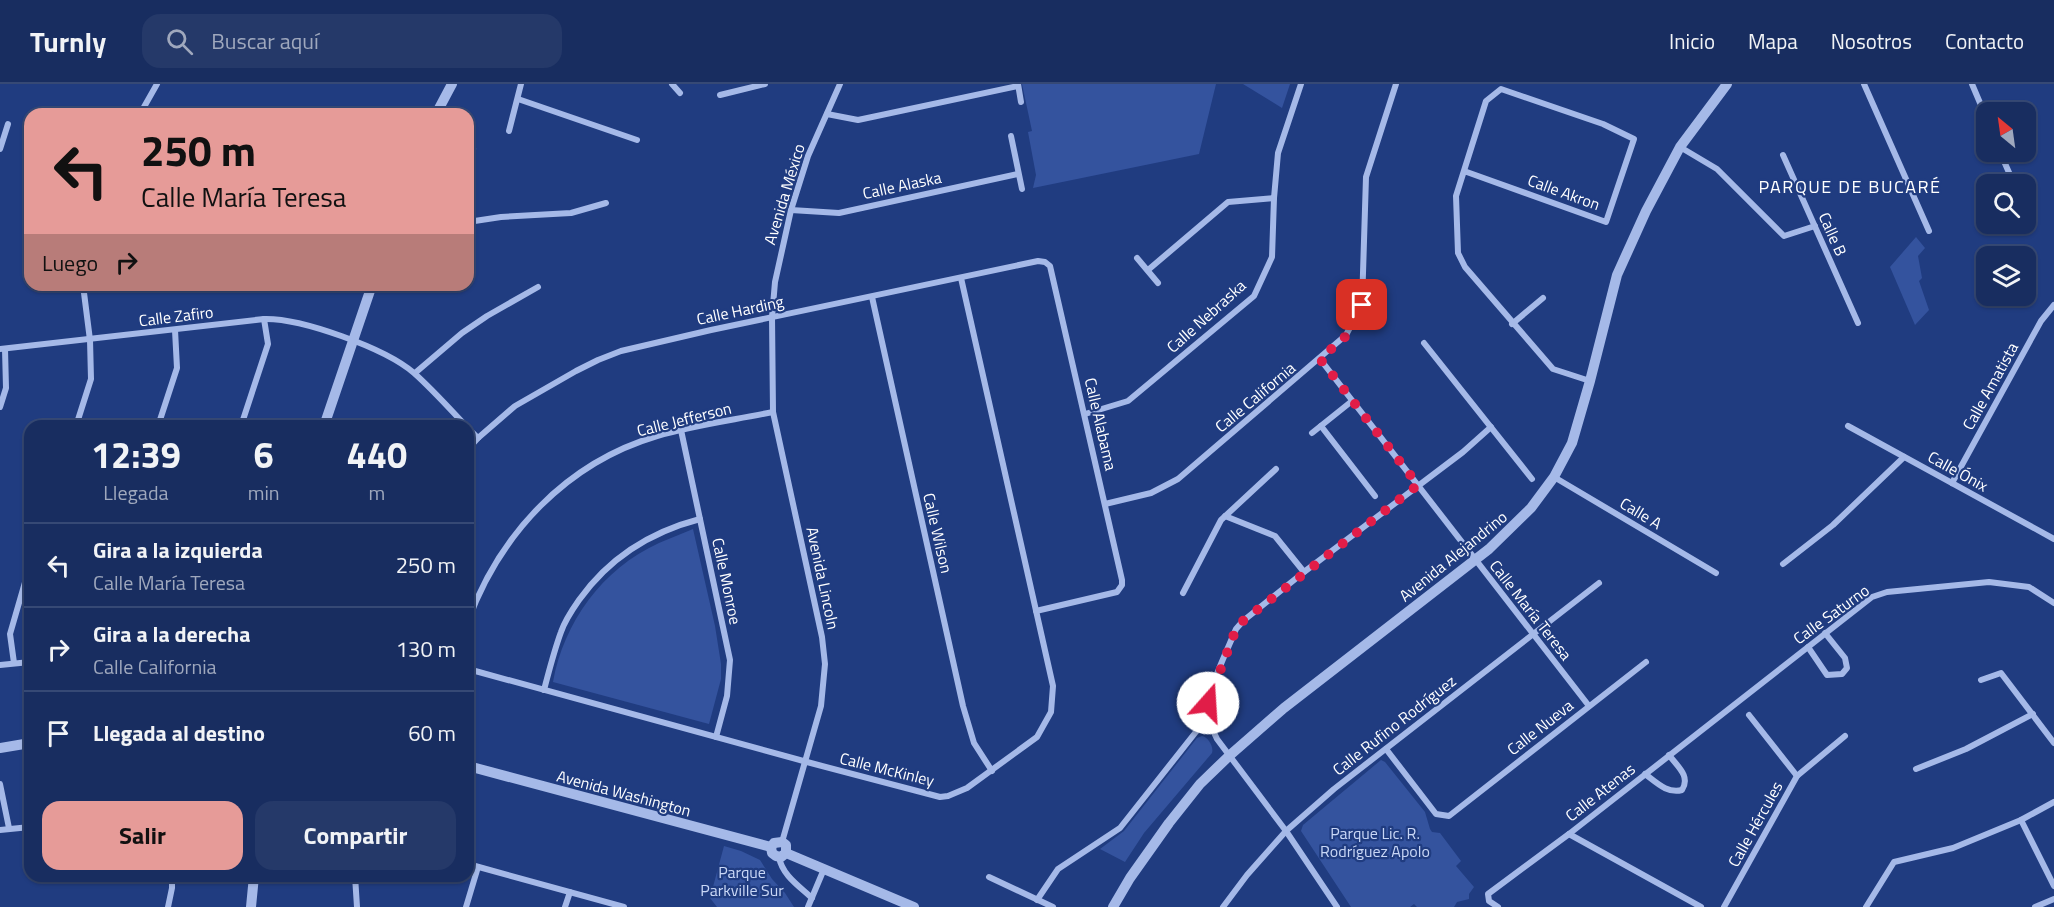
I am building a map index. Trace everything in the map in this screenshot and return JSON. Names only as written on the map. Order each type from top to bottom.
[{"type":"street","points":[[144,107],[157,84]]},
{"type":"street","points":[[439,108],[452,84]]},
{"type":"street","points":[[509,131],[521,84]]},
{"type":"street","points":[[672,84],[680,93]]},
{"type":"street","points":[[720,95],[765,84]]},
{"type":"street","name":"Avenida México","points":[[772,317],[775,282],[791,210],[808,156],[840,84]]},
{"type":"street","name":"Calle Nebraska","points":[[1085,414],[1128,401],[1254,296],[1272,257],[1278,153],[1301,84]]},
{"type":"street","name":"Calle California","points":[[1105,504],[1151,493],[1178,479],[1346,336],[1362,305],[1366,177],[1396,84]]},
{"type":"street","name":"Avenida Alejandrino","points":[[1113,907],[1130,878],[1200,784],[1284,708],[1475,560],[1517,523],[1554,477],[1572,443],[1617,275],[1646,212],[1680,147],[1727,84]]},
{"type":"street","points":[[1864,84],[1929,231]]},
{"type":"street","points":[[1972,84],[1980,102]]},
{"type":"street","points":[[827,114],[858,120],[1018,85],[1021,102]]},
{"type":"street","name":"Calle Akron","points":[[1500,89],[1603,124],[1634,139],[1606,222],[1464,171],[1486,101],[1500,89]]},
{"type":"street","points":[[518,99],[638,140]]},
{"type":"street","points":[[0,149],[8,124]]},
{"type":"street","points":[[1011,136],[1022,189]]},
{"type":"street","points":[[1680,147],[1717,169],[1784,236],[1815,226]]},
{"type":"street","name":"Calle B","points":[[1783,155],[1858,323]]},
{"type":"street","points":[[1464,171],[1456,196],[1458,253],[1465,267],[1553,369],[1590,381]]},
{"type":"street","name":"Calle Alaska","points":[[791,210],[839,213],[1018,174]]},
{"type":"street","points":[[1148,270],[1228,202],[1274,198]]},
{"type":"street","points":[[474,221],[501,217],[571,213],[606,203]]},
{"type":"street","points":[[1137,258],[1158,282]]},
{"type":"street","name":"Calle Harding","points":[[474,442],[515,406],[552,384],[598,360],[643,345],[1038,261],[1045,262]]},
{"type":"street","name":"Calle Alabama","points":[[1036,610],[1117,592],[1122,585],[1050,266],[1045,262]]},
{"type":"street","name":"Calle McKinley","points":[[474,671],[940,797],[967,788],[1036,737],[1051,712],[1053,686],[961,278]]},
{"type":"street","points":[[415,374],[462,333],[487,315],[538,287]]},
{"type":"street","points":[[78,420],[91,379],[90,340],[84,291]]},
{"type":"street","points":[[326,420],[370,291]]},
{"type":"street","name":"Calle Wilson","points":[[872,297],[963,706],[974,743],[992,771]]},
{"type":"street","points":[[1512,324],[1543,298]]},
{"type":"street","name":"Calle Amatista","points":[[1952,483],[2041,321],[2054,305]]},
{"type":"street","name":"Avenida Lincoln","points":[[772,317],[773,412],[822,637],[825,664],[821,706],[807,762],[782,842]]},
{"type":"street","points":[[243,420],[268,344],[264,319]]},
{"type":"street","name":"Calle Zafiro","points":[[3,349],[264,319],[297,322],[386,354],[415,374],[460,420]]},
{"type":"street","points":[[160,420],[177,368],[175,330]]},
{"type":"street","points":[[1424,343],[1532,479]]},
{"type":"street","points":[[0,407],[6,388],[3,349]]},
{"type":"street","name":"Calle María Teresa","points":[[1320,359],[1589,706]]},
{"type":"street","points":[[1312,433],[1352,401]]},
{"type":"street","name":"Calle Jefferson","points":[[474,607],[484,583],[508,541],[550,497],[588,467],[654,437],[773,412]]},
{"type":"street","points":[[1321,426],[1375,496]]},
{"type":"street","name":"Calle Ónix","points":[[1848,426],[2054,539]]},
{"type":"street","points":[[1337,907],[1286,831],[1229,756],[1210,725],[1208,714],[1211,694],[1236,629],[1304,572],[1463,452],[1491,427]]},
{"type":"street","name":"Calle Monroe","points":[[681,430],[730,660],[727,696],[716,737]]},
{"type":"street","name":"Calle Zafiro","points":[[474,434],[478,438]]},
{"type":"street","points":[[1783,564],[1833,525],[1904,457]]},
{"type":"street","points":[[1183,593],[1225,516],[1276,469]]},
{"type":"street","name":"Calle A","points":[[1554,477],[1716,573]]},
{"type":"street","points":[[1225,516],[1275,536],[1304,572]]},
{"type":"street","points":[[544,690],[561,630],[571,611],[597,576],[632,547],[670,528],[700,519]]},
{"type":"street","name":"Calle Saturno","points":[[1740,702],[1872,597],[1887,592],[1989,582],[2030,587],[2054,603]]},
{"type":"street","name":"Calle Rufino Rodríguez","points":[[1223,907],[1247,875],[1286,831],[1532,633],[1599,583]]},
{"type":"street","points":[[14,663],[10,634],[24,586]]},
{"type":"street","points":[[1808,647],[1827,675],[1842,674],[1847,668],[1845,658],[1825,633]]},
{"type":"street","points":[[0,665],[24,662]]},
{"type":"street","name":"Calle Nueva","points":[[1386,749],[1436,814],[1444,816],[1452,814],[1646,662]]},
{"type":"street","points":[[1981,680],[2001,673],[2054,743]]},
{"type":"street","name":"Calle Atenas","points":[[1497,906],[1489,901],[1488,894],[1740,702]]},
{"type":"street","points":[[1916,769],[1966,749],[2032,714]]},
{"type":"street","points":[[1749,715],[1797,776]]},
{"type":"street","points":[[1037,900],[1058,869],[1120,828],[1199,728],[1210,725]]},
{"type":"street","name":"Calle Hércules","points":[[1724,907],[1797,776],[1845,736]]},
{"type":"street","points":[[0,748],[24,744]]},
{"type":"street","points":[[1645,774],[1668,790],[1674,792],[1682,790],[1686,784],[1686,777],[1669,755]]},
{"type":"street","name":"Avenida Washington","points":[[474,768],[771,848]]},
{"type":"street","points":[[0,784],[9,828]]},
{"type":"street","points":[[1866,907],[1894,861],[1953,848],[2021,820],[2054,802]]},
{"type":"street","points":[[2021,820],[2054,886]]},
{"type":"street","points":[[0,830],[24,827]]},
{"type":"street","points":[[1569,834],[1701,907]]},
{"type":"street","points":[[812,898],[790,879],[783,868],[782,855],[786,845],[782,842],[774,843],[771,848],[774,855],[782,855],[824,868],[914,907]]},
{"type":"street","points":[[474,866],[624,907]]},
{"type":"street","points":[[474,880],[478,867]]},
{"type":"street","points":[[808,907],[824,868]]},
{"type":"street","points":[[989,877],[1053,907]]},
{"type":"street","points":[[168,907],[172,882]]},
{"type":"street","points":[[251,907],[253,882]]},
{"type":"street","points":[[355,882],[357,907]]},
{"type":"street","points":[[466,907],[474,882]]},
{"type":"street","points":[[565,907],[570,892]]},
{"type":"street","points":[[2035,907],[2054,899]]},
{"type":"green space","points":[[1022,84],[1216,84],[1199,154],[1033,188],[1036,175],[1028,132],[1032,131]]},
{"type":"green space","points":[[1243,84],[1290,84],[1282,108]]},
{"type":"green space","points":[[1916,237],[1925,248],[1918,256],[1922,278],[1919,281],[1929,310],[1915,325],[1890,267]]},
{"type":"green space","points":[[693,529],[715,626],[721,664],[721,679],[709,724],[553,682],[558,660],[576,619],[603,583],[639,554]]},
{"type":"green space","points":[[1202,736],[1210,743],[1212,753],[1144,833],[1125,862],[1100,849],[1124,831],[1197,738]]},
{"type":"green space","name":"Parque Lic. R. Rodríguez Apolo","points":[[1381,760],[1425,812],[1432,832],[1440,833],[1461,861],[1456,866],[1474,887],[1469,894],[1469,899],[1457,902],[1454,907],[1417,907],[1414,904],[1410,907],[1351,907],[1301,831],[1303,825]]},
{"type":"green space","name":"Parque Parkville Sur","points":[[724,846],[760,860],[794,907],[717,907],[710,898]]},
{"type":"district","name":"PARQUE DE BUCARÉ","points":[[1850,186]]},
{"type":"route","points":[[1208,703],[1236,629],[1243,621],[1418,485],[1320,359],[1346,336],[1362,305]]}]
